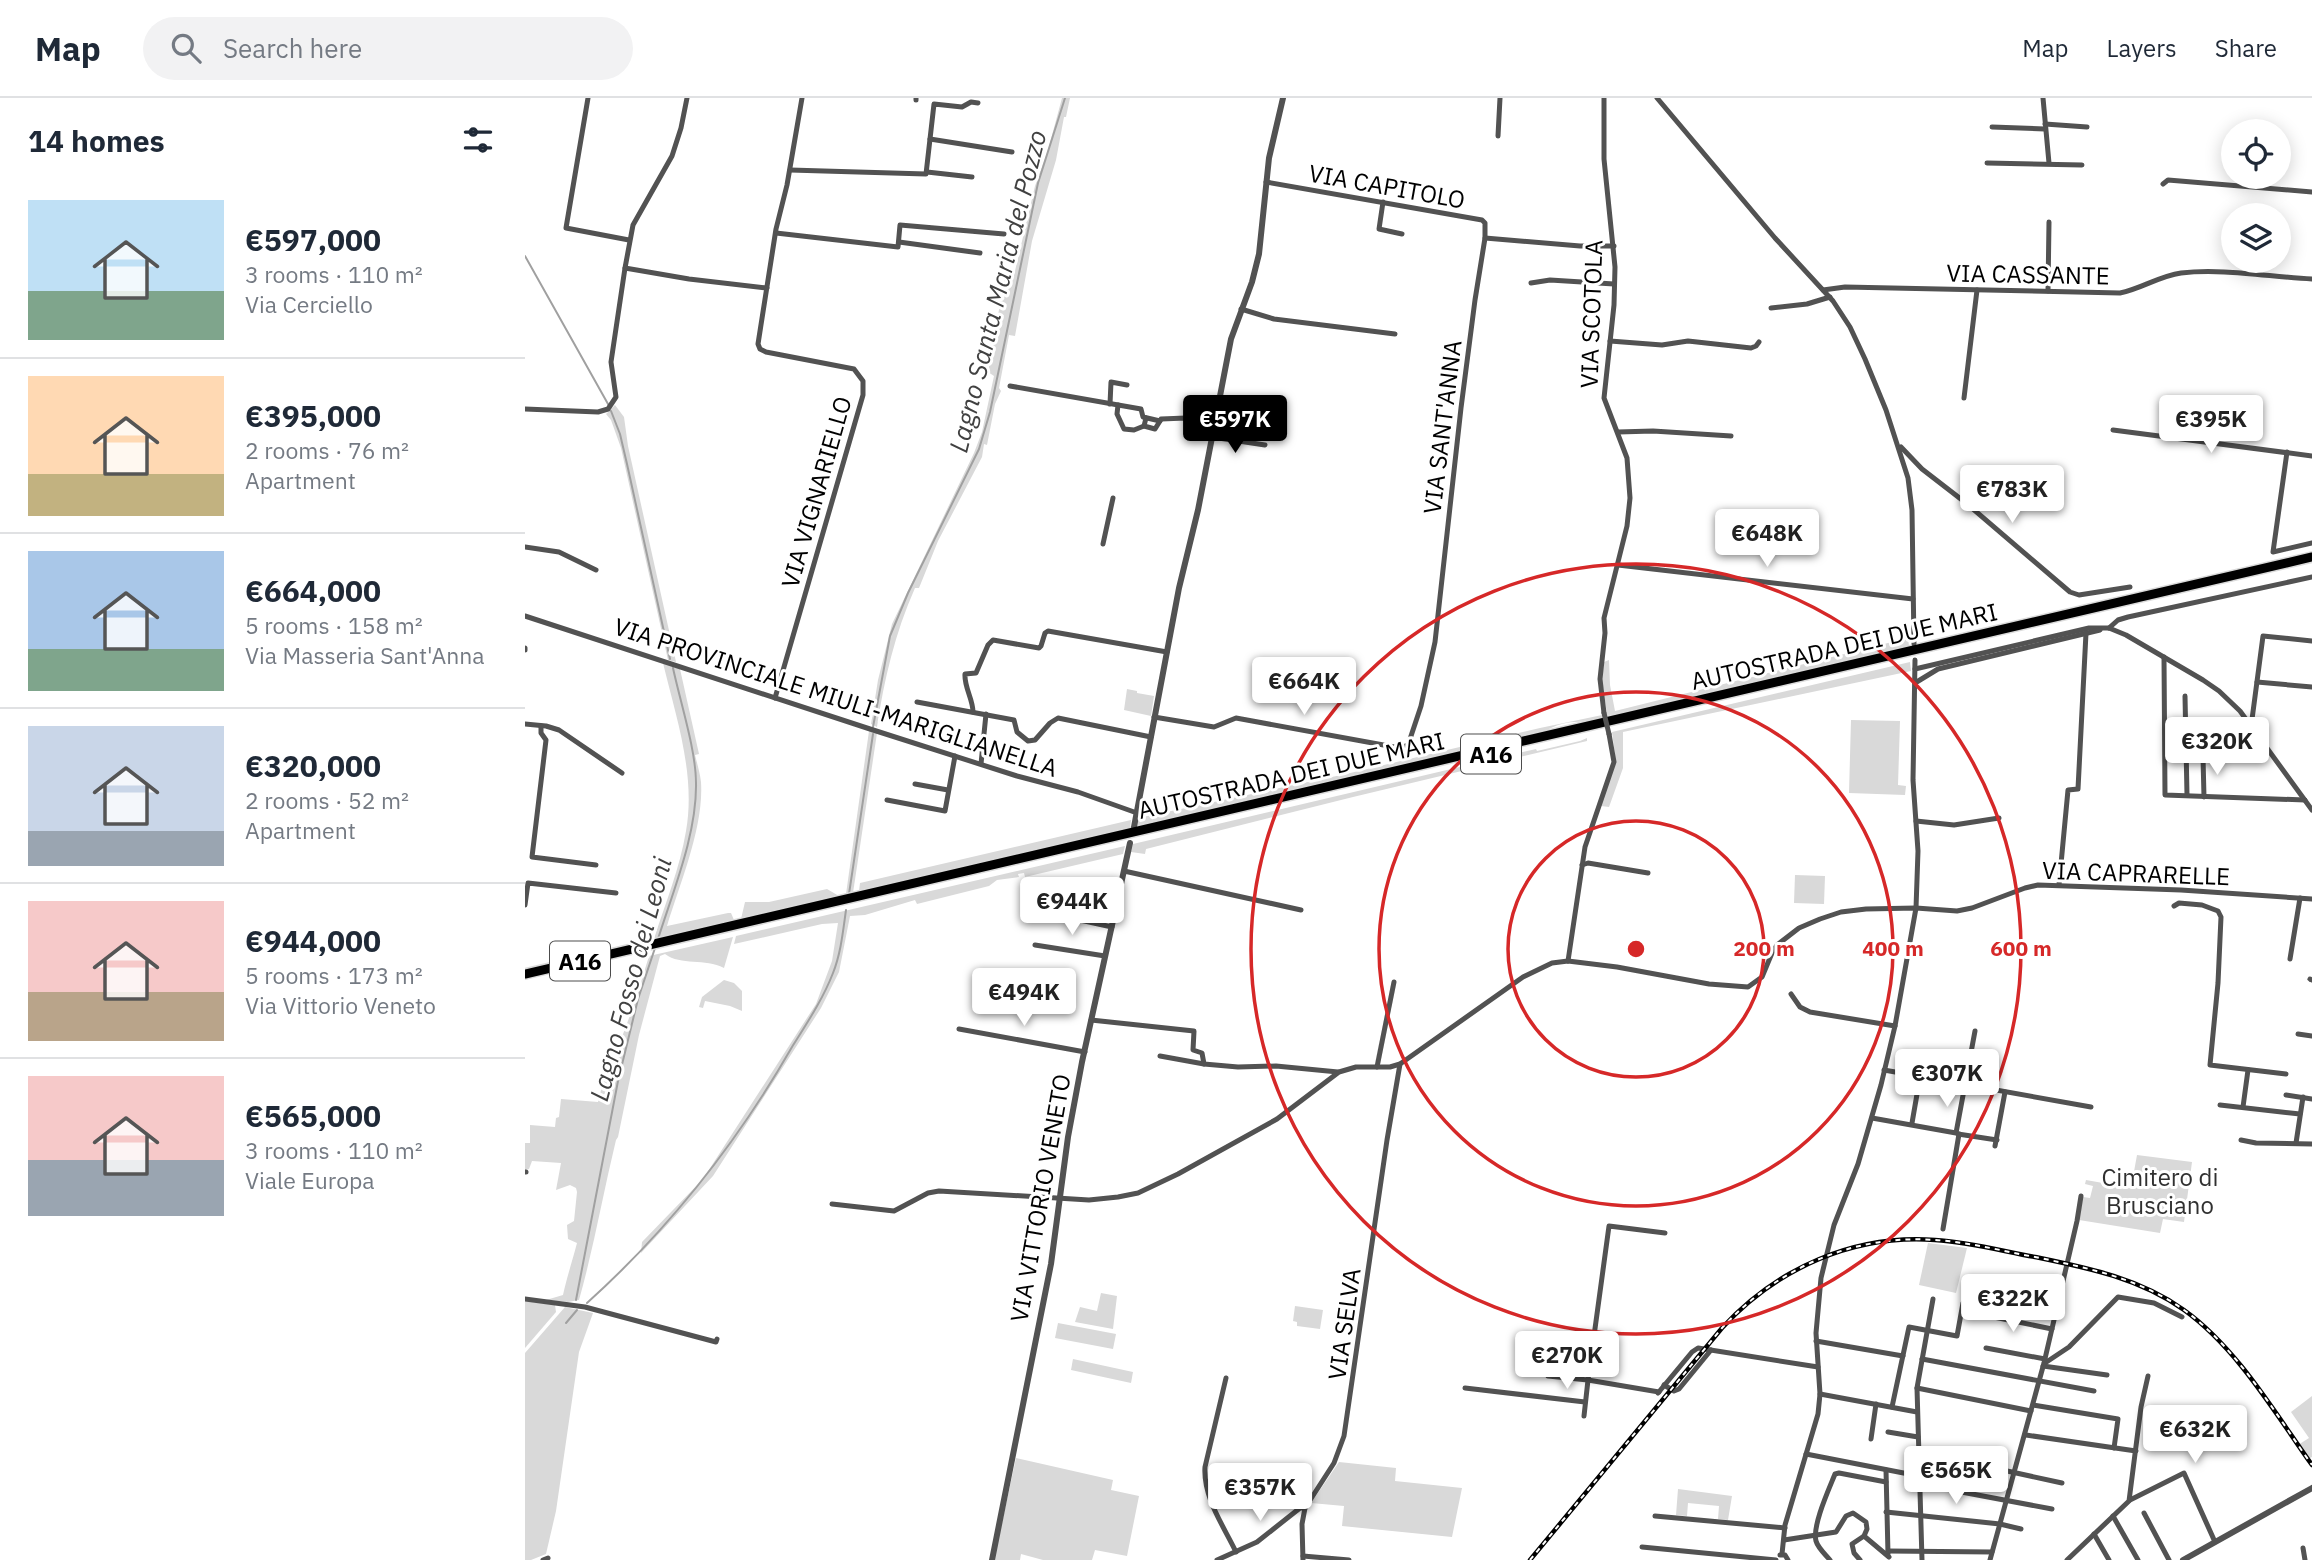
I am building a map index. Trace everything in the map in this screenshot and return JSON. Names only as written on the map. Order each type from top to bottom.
[{"type":"highway","name":"AUTOSTRADA DEI DUE MARI","points":[[525,974],[675,942],[2310,560]]},
{"type":"highway","name":"AUTOSTRADA DEI DUE MARI","points":[[525,980],[635,951]]},
{"type":"street","points":[[588,98],[566,228],[629,240]]},
{"type":"street","points":[[525,409],[598,412],[612,405],[616,392],[611,362],[629,240],[635,219],[672,156],[687,98]]},
{"type":"street","name":"VIA VIGNARIELLO","points":[[775,698],[863,395],[863,381],[854,369],[766,352],[760,349],[757,337],[802,98]]},
{"type":"street","points":[[1134,827],[1179,588],[1198,510],[1231,339],[1252,282],[1259,254],[1266,182],[1283,98]]},
{"type":"street","points":[[1498,135],[1500,98]]},
{"type":"street","name":"VIA SCOTOLA","points":[[1568,961],[1585,847],[1614,762],[1600,679],[1604,618],[1629,513],[1626,458],[1604,398],[1614,284],[1604,159],[1604,98]]},
{"type":"street","points":[[1657,98],[1775,238],[1830,298],[1850,327],[1898,444],[1907,476],[1913,510],[1915,644]]},
{"type":"street","points":[[2043,98],[2049,163]]},
{"type":"street","points":[[927,172],[934,104],[962,107],[971,102],[978,103]]},
{"type":"street","points":[[1992,127],[2087,127]]},
{"type":"street","points":[[930,139],[1012,152]]},
{"type":"street","points":[[1987,163],[2082,165]]},
{"type":"street","points":[[790,170],[904,175],[927,172],[972,177]]},
{"type":"street","points":[[2163,184],[2168,180],[2312,191]]},
{"type":"street","name":"VIA CAPITOLO","points":[[1266,182],[1482,220],[1486,223],[1485,238]]},
{"type":"street","points":[[1383,202],[1378,228],[1402,234]]},
{"type":"street","points":[[2048,291],[2049,222]]},
{"type":"street","points":[[776,233],[898,247],[901,225],[1004,234]]},
{"type":"street","points":[[1485,238],[1613,246]]},
{"type":"street","name":"VIA SANT'ANNA","points":[[1154,717],[1214,727],[1237,718],[1400,748],[1408,745],[1421,706],[1435,642],[1475,300],[1485,238]]},
{"type":"street","points":[[899,242],[980,253]]},
{"type":"street","points":[[625,268],[767,288]]},
{"type":"street","name":"VIA CASSANTE","points":[[1823,290],[1845,287],[2120,293],[2132,291],[2167,275],[2183,272],[2312,279]]},
{"type":"street","points":[[1531,283],[1550,280],[1614,284]]},
{"type":"street","points":[[1964,398],[1977,290]]},
{"type":"street","points":[[1770,308],[1807,304],[1830,298]]},
{"type":"street","points":[[1241,309],[1274,319],[1395,334]]},
{"type":"street","points":[[1610,341],[1661,345],[1688,341],[1751,348],[1759,342]]},
{"type":"street","points":[[1110,404],[1111,382],[1127,385]]},
{"type":"street","points":[[1010,386],[1141,409],[1143,417],[1160,421]]},
{"type":"street","points":[[1118,405],[1117,414],[1124,429],[1135,430],[1144,426],[1155,429],[1161,419],[1187,418],[1215,422]]},
{"type":"street","points":[[1144,426],[1146,418]]},
{"type":"street","points":[[2113,430],[2312,456]]},
{"type":"street","points":[[1618,432],[1653,431],[1731,436]]},
{"type":"street","points":[[1212,437],[1265,445]]},
{"type":"street","points":[[1898,444],[1922,469],[2070,592],[2079,595],[2130,587]]},
{"type":"street","points":[[2287,452],[2273,552],[2312,543]]},
{"type":"street","points":[[1907,476],[1914,468],[1922,469]]},
{"type":"street","points":[[1103,544],[1113,498]]},
{"type":"street","points":[[525,547],[559,552],[596,570]]},
{"type":"street","points":[[1618,565],[1913,599]]},
{"type":"street","points":[[1915,683],[1938,669],[2109,628],[2113,623],[2128,617],[2312,577]]},
{"type":"street","name":"VIA PROVINCIALE MIULI-MARIGLIANELLA","points":[[525,616],[981,764],[1078,792],[1136,813]]},
{"type":"street","points":[[1915,669],[2089,628],[2109,628],[2126,635],[2218,691],[2240,711],[2312,810]]},
{"type":"street","points":[[973,712],[972,700],[964,681],[965,674],[976,673],[988,645],[993,640],[1039,648],[1048,631],[1167,652]]},
{"type":"street","points":[[2059,885],[2068,790],[2078,789],[2086,633]]},
{"type":"street","points":[[2251,727],[2263,636],[2312,641]]},
{"type":"street","points":[[2164,657],[2165,794],[2305,800]]},
{"type":"street","points":[[1642,1547],[1711,1557],[1776,1560],[1782,1554],[1785,1528],[1818,1413],[1820,1394],[1816,1341],[1818,1302],[1825,1261],[1834,1225],[1858,1164],[1885,1070],[1916,908],[1918,884],[1913,780],[1915,660]]},
{"type":"street","points":[[2257,682],[2312,687]]},
{"type":"street","points":[[2185,696],[2187,795]]},
{"type":"street","points":[[917,702],[1014,720],[1017,732],[1028,741],[1035,740],[1058,718],[1151,737]]},
{"type":"street","points":[[981,764],[986,714]]},
{"type":"street","points":[[525,724],[559,730],[622,773]]},
{"type":"street","points":[[541,726],[541,733],[546,740],[532,857],[596,865]]},
{"type":"street","points":[[887,800],[945,811],[955,755]]},
{"type":"street","points":[[2203,757],[2204,797]]},
{"type":"street","points":[[915,784],[948,790]]},
{"type":"street","points":[[1916,821],[1954,825],[1999,818]]},
{"type":"street","name":"VIA VITTORIO VENETO","points":[[992,1560],[1051,1264],[1059,1197],[1091,1020],[1130,843]]},
{"type":"street","points":[[1581,865],[1587,863],[1648,873]]},
{"type":"street","points":[[1123,872],[1301,909]]},
{"type":"street","points":[[525,905],[528,883],[616,894]]},
{"type":"street","name":"VIA CAPRARELLE","points":[[1160,1056],[1204,1064],[1276,1066],[1339,1072],[1356,1067],[1390,1067],[1400,1064],[1533,970],[1552,963],[1568,961],[1634,969],[1709,984],[1748,987],[1762,976],[1777,945],[1808,923],[1850,911],[1916,908],[1964,910],[2025,888],[2059,885],[2312,899]]},
{"type":"street","points":[[2290,959],[2300,898]]},
{"type":"street","points":[[2174,906],[2179,903],[2196,904],[2218,911],[2221,919],[2218,983],[2209,1063],[2286,1074]]},
{"type":"street","points":[[1057,915],[1112,927]]},
{"type":"street","points":[[1035,945],[1105,956]]},
{"type":"street","points":[[1377,1067],[1394,982]]},
{"type":"street","points":[[1791,994],[1800,1007],[1810,1012],[1895,1026]]},
{"type":"street","points":[[1091,1020],[1194,1031],[1193,1050],[1202,1053],[1204,1064]]},
{"type":"street","points":[[959,1029],[1085,1052]]},
{"type":"street","points":[[1943,1229],[1975,1031]]},
{"type":"street","points":[[2298,1034],[2312,1036]]},
{"type":"street","name":"VIA SELVA","points":[[1303,1558],[1302,1524],[1305,1508],[1334,1462],[1345,1436],[1400,1064]]},
{"type":"street","name":"VIA SELVA","points":[[1390,1067],[1396,1084]]},
{"type":"street","points":[[1885,1070],[2091,1107]]},
{"type":"street","points":[[2243,1107],[2248,1070]]},
{"type":"street","points":[[832,1204],[894,1211],[921,1196],[939,1191],[1105,1199],[1147,1189],[1277,1119],[1339,1072]]},
{"type":"street","points":[[1912,1123],[1920,1077]]},
{"type":"street","points":[[1872,1118],[1958,1133],[1996,1143],[2005,1092]]},
{"type":"street","points":[[2285,1095],[2312,1099]]},
{"type":"street","points":[[2296,1143],[2303,1097]]},
{"type":"street","points":[[2220,1105],[2300,1114]]},
{"type":"street","points":[[2241,1140],[2312,1144]]},
{"type":"street","points":[[1990,1560],[2044,1363],[2081,1196]]},
{"type":"street","points":[[1584,1416],[1609,1226],[1665,1233]]},
{"type":"street","points":[[2044,1363],[2069,1347],[2118,1297],[2154,1303],[2182,1317]]},
{"type":"street","points":[[1922,1560],[1917,1388],[1933,1298]]},
{"type":"street","points":[[525,1299],[585,1307],[716,1342],[717,1339]]},
{"type":"street","points":[[1892,1407],[1909,1327],[1957,1336],[1963,1303]]},
{"type":"street","points":[[1979,1314],[2052,1329]]},
{"type":"street","points":[[1816,1341],[1903,1356]]},
{"type":"street","points":[[1986,1348],[2107,1375]]},
{"type":"street","points":[[1548,1376],[1659,1392],[1695,1350],[1711,1350],[1818,1367]]},
{"type":"street","points":[[1664,1385],[1674,1391],[1679,1389],[1711,1350]]},
{"type":"street","points":[[1922,1359],[2094,1391]]},
{"type":"street","points":[[2129,1500],[2141,1407],[2148,1376]]},
{"type":"street","points":[[1226,1378],[1204,1477],[1216,1512],[1236,1552]]},
{"type":"street","points":[[1465,1388],[1585,1402]]},
{"type":"street","points":[[1917,1388],[2032,1408],[2118,1419],[2114,1448]]},
{"type":"street","points":[[1820,1394],[1917,1412]]},
{"type":"street","points":[[1871,1438],[1876,1404]]},
{"type":"street","points":[[1888,1432],[1918,1437]]},
{"type":"street","points":[[2026,1435],[2136,1451]]},
{"type":"street","points":[[1806,1454],[1919,1476]]},
{"type":"street","points":[[1998,1469],[2061,1483]]},
{"type":"street","points":[[1886,1470],[1889,1556]]},
{"type":"street","points":[[2072,1559],[2129,1500],[2184,1473],[2215,1542]]},
{"type":"street","points":[[1829,1560],[1817,1545],[1815,1536],[1825,1498],[1835,1474],[1886,1482]]},
{"type":"street","points":[[1919,1484],[2052,1509]]},
{"type":"street","points":[[2183,1560],[2312,1488]]},
{"type":"street","points":[[1217,1560],[1257,1542],[1300,1508],[1305,1508]]},
{"type":"street","points":[[1886,1512],[2000,1524],[2021,1529]]},
{"type":"street","points":[[1784,1540],[1836,1532],[1846,1516],[1853,1513],[1866,1522],[1864,1536],[1852,1544],[1854,1553],[1860,1560]]},
{"type":"street","points":[[2144,1513],[2169,1560]]},
{"type":"street","points":[[1655,1516],[1785,1528]]},
{"type":"street","points":[[2113,1516],[2138,1560]]},
{"type":"street","points":[[2094,1534],[2109,1560]]},
{"type":"street","points":[[1864,1536],[1889,1556],[1921,1551],[1992,1552]]},
{"type":"street","points":[[2303,1548],[2305,1560]]},
{"type":"street","points":[[1782,1554],[1787,1556],[1788,1560]]},
{"type":"street","points":[[1303,1558],[1349,1560]]},
{"type":"green space","points":[[1062,98],[1070,98],[1056,160],[1032,241],[1015,336],[1009,335],[999,388],[1001,391],[995,404],[987,445],[984,444],[982,457],[938,541],[919,588],[915,588],[908,605],[891,657],[877,727],[871,724],[878,680],[892,624],[982,432],[994,376],[988,372],[1006,270],[1015,271],[1035,186]]},
{"type":"green space","points":[[615,405],[624,417],[628,446],[676,662],[668,660],[621,448],[611,420],[606,414]]},
{"type":"green space","points":[[1908,638],[1909,646],[1584,722],[1564,723],[1546,731],[1137,827],[1138,818],[1346,774],[1540,728],[1607,714],[1602,680],[1604,662],[1609,660],[1615,711]]},
{"type":"green space","points":[[1910,662],[1911,671],[1623,732],[1623,768],[1609,807],[1601,806],[1615,755],[1612,732]]},
{"type":"green space","points":[[663,663],[680,669],[699,754],[695,755],[701,782],[695,836],[667,926],[728,913],[731,913],[734,920],[654,939],[680,859],[688,810],[687,767]]},
{"type":"green space","points":[[1127,689],[1154,696],[1151,716],[1124,710]]},
{"type":"green space","points":[[1851,720],[1900,721],[1898,785],[1906,786],[1905,795],[1849,793]]},
{"type":"green space","points":[[869,731],[877,733],[853,893],[846,894]]},
{"type":"green space","points":[[1587,738],[1587,741],[1146,849],[1145,854],[1131,852],[1133,844]]},
{"type":"green space","points":[[1131,820],[1130,828],[859,891],[860,883]]},
{"type":"green space","points":[[1125,846],[1123,854],[1025,877],[1024,873],[1018,874],[1019,877],[997,880],[989,886],[917,904],[915,900],[865,915],[850,916],[839,972],[821,1008],[713,1176],[641,1253],[642,1242],[703,1179],[816,1004],[832,961],[838,923],[822,924],[734,944],[736,936]]},
{"type":"green space","points":[[1795,875],[1825,876],[1824,904],[1794,903]]},
{"type":"green space","points":[[827,889],[839,896],[741,919],[745,902],[769,902]]},
{"type":"green space","points":[[733,937],[724,968],[709,963],[678,960],[665,954],[660,956],[639,1035],[579,1300],[546,1300],[563,1295],[577,1243],[568,1239],[567,1225],[574,1221],[577,1192],[576,1188],[570,1185],[556,1190],[561,1163],[532,1161],[529,1169],[525,1170],[525,1143],[530,1143],[530,1125],[555,1127],[561,1099],[598,1102],[606,1070],[616,1053],[629,1018],[628,1004],[638,992],[649,956]]},
{"type":"green space","points":[[724,980],[734,983],[742,991],[742,1011],[705,1001],[703,1008],[699,1007],[702,997]]},
{"type":"green space","name":"Cimitero di Brusciano","points":[[2137,1155],[2192,1162],[2184,1222],[2163,1219],[2160,1233],[2079,1220],[2083,1197],[2090,1198],[2093,1186],[2085,1184],[2086,1180],[2131,1188]]},
{"type":"green space","points":[[1928,1243],[1967,1248],[1956,1293],[1919,1285]]},
{"type":"green space","points":[[1985,1283],[2057,1297],[2054,1307],[1983,1294]]},
{"type":"green space","points":[[1101,1293],[1117,1296],[1113,1329],[1075,1322],[1080,1307],[1097,1311]]},
{"type":"green space","points":[[525,1301],[555,1305],[556,1312],[525,1348]]},
{"type":"green space","points":[[1295,1306],[1323,1310],[1320,1329],[1297,1326],[1297,1322],[1293,1321]]},
{"type":"green space","points":[[565,1307],[593,1313],[579,1352],[556,1511],[546,1554],[525,1560],[525,1353]]},
{"type":"green space","points":[[1058,1323],[1116,1334],[1113,1349],[1055,1338]]},
{"type":"green space","points":[[1073,1359],[1133,1372],[1131,1383],[1071,1370]]},
{"type":"green space","points":[[2312,1396],[2312,1457],[2308,1459],[2298,1445],[2309,1438],[2291,1412]]},
{"type":"green space","points":[[1016,1458],[1113,1480],[1111,1490],[1139,1496],[1127,1556],[1095,1550],[1092,1560],[1043,1560],[1021,1554],[1020,1560],[994,1560]]},
{"type":"green space","points":[[1339,1462],[1396,1468],[1395,1481],[1462,1488],[1452,1537],[1342,1526],[1344,1506],[1311,1503]]},
{"type":"green space","points":[[1275,1482],[1312,1489],[1296,1507],[1284,1505],[1285,1496],[1274,1498]]},
{"type":"green space","points":[[1678,1489],[1732,1496],[1728,1520],[1718,1519],[1719,1506],[1688,1503],[1687,1516],[1676,1515]]},
{"type":"waterway","name":"Lagno Santa Maria del Pozzo","points":[[873,727],[890,636],[908,593],[979,449],[990,412],[1038,183],[1065,98]]},
{"type":"waterway","name":"Lagno Fosso dei Leoni","points":[[525,256],[608,404]]},
{"type":"waterway","name":"Lagno Fosso dei Leoni","points":[[611,411],[620,434],[670,659]]},
{"type":"waterway","name":"Lagno Fosso dei Leoni","points":[[658,939],[683,862],[695,802],[693,756],[673,668]]},
{"type":"waterway","name":"Lagno Santa Maria del Pozzo","points":[[849,894],[873,734]]},
{"type":"waterway","name":"Lagno Santa Maria del Pozzo","points":[[587,1303],[646,1245],[700,1183],[771,1083],[829,983],[840,950],[846,910]]},
{"type":"waterway","name":"Lagno Fosso dei Leoni","points":[[576,1300],[618,1081],[638,999],[655,948]]},
{"type":"waterway","name":"Lagno Santa Maria del Pozzo","points":[[566,1323],[577,1310]]},
{"type":"railway","points":[[1530,1560],[1722,1328],[1744,1307],[1792,1272],[1847,1249],[1875,1243],[1935,1240],[1973,1245],[2094,1270],[2131,1282],[2167,1299],[2203,1325],[2238,1362],[2312,1465]]}]
